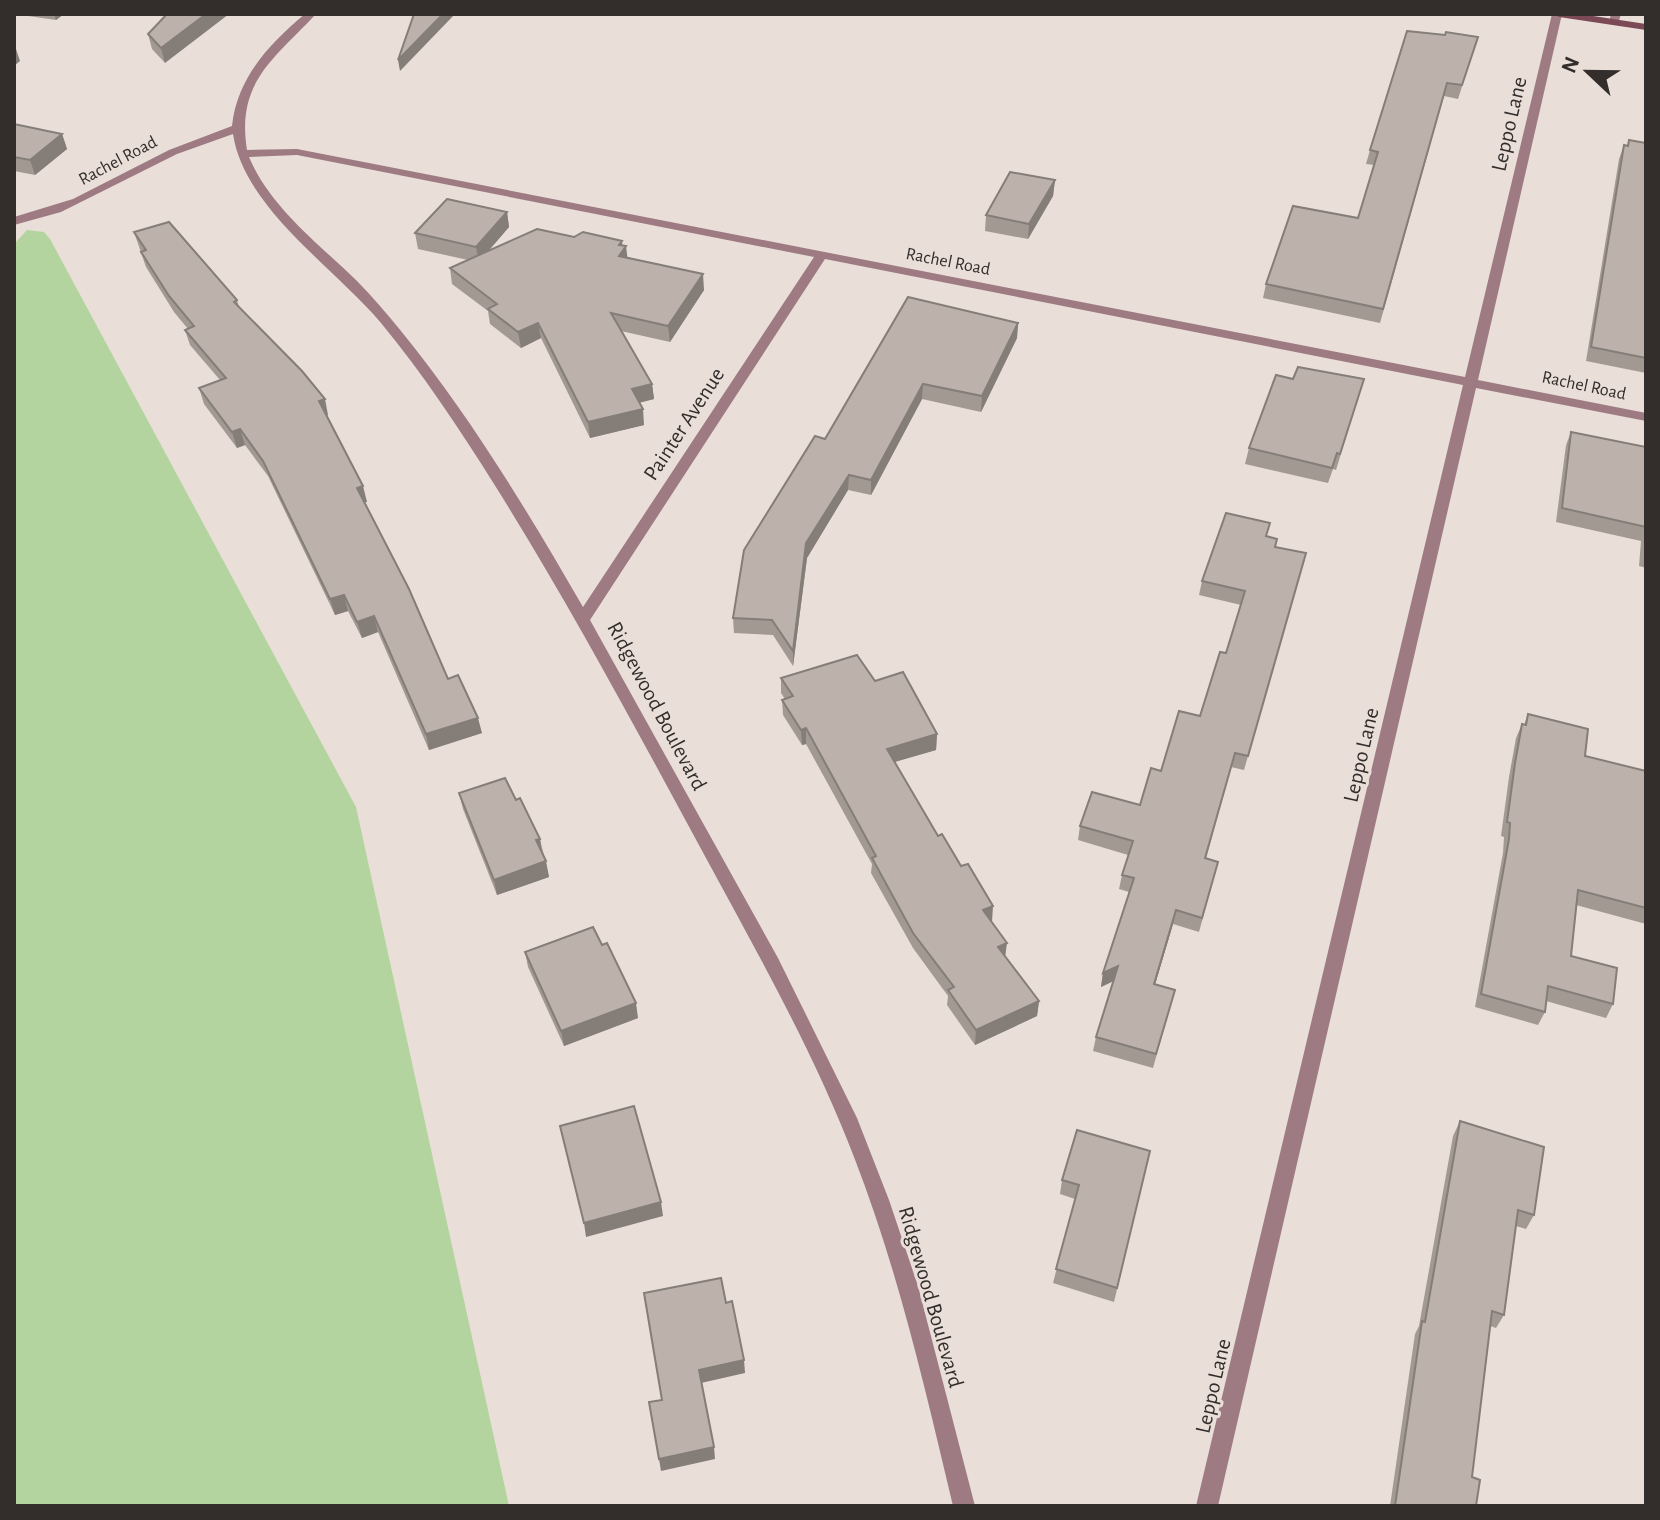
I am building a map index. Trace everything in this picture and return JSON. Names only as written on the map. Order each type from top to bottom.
[{"type":"street","name":"Ridgewood Boulevard","points":[[311,14],[269,52],[251,79],[241,101],[238,128],[242,154],[256,181],[365,297],[446,397],[584,617],[786,991],[864,1157],[902,1266],[964,1506]]},
{"type":"street","points":[[1558,14],[1615,18],[1646,27]]},
{"type":"street","name":"Leppo Lane","points":[[1207,1506],[1558,14]]},
{"type":"street","name":"Rachel Road","points":[[14,221],[72,205],[173,152],[238,128]]},
{"type":"street","name":"Rachel Road","points":[[242,154],[297,152],[1646,417]]},
{"type":"street","name":"Painter Avenue","points":[[584,617],[822,255]]},
{"type":"green space","points":[[27,230],[44,232],[50,239],[356,807],[509,1506],[14,1506],[14,244]]},
{"type":"building","points":[[167,14],[206,14],[161,48],[148,34]]},
{"type":"building","points":[[414,14],[443,14],[398,60]]},
{"type":"building","points":[[1407,31],[1478,37],[1462,85],[1447,83],[1383,309],[1266,284],[1293,206],[1358,218],[1378,152],[1370,150]]},
{"type":"building","points":[[14,124],[62,134],[30,160],[14,157]]},
{"type":"building","points":[[1629,140],[1646,143],[1646,358],[1591,347],[1624,145],[1628,146]]},
{"type":"building","points":[[1010,172],[1055,180],[1029,224],[986,215]]},
{"type":"building","points":[[447,199],[507,212],[476,247],[415,233]]},
{"type":"building","points":[[169,222],[237,300],[234,302],[325,399],[319,401],[363,486],[357,488],[409,589],[448,679],[458,675],[478,718],[426,734],[374,616],[357,622],[344,595],[330,599],[263,461],[240,429],[232,432],[199,388],[226,378],[185,330],[194,326],[169,296],[141,252],[146,250],[134,232]]},
{"type":"building","points":[[537,229],[574,237],[583,232],[622,241],[619,245],[626,246],[619,256],[703,274],[668,326],[611,313],[652,384],[632,389],[643,409],[588,422],[538,323],[518,332],[488,309],[497,304],[450,268]]},
{"type":"building","points":[[908,297],[1018,323],[982,396],[923,384],[871,480],[849,475],[806,543],[793,651],[772,620],[733,618],[744,550],[815,436],[825,439]]},
{"type":"building","points":[[1298,367],[1364,379],[1340,454],[1337,453],[1332,468],[1249,448],[1276,375],[1293,379]]},
{"type":"building","points":[[1571,432],[1646,447],[1646,527],[1562,508]]},
{"type":"building","points":[[1226,513],[1270,523],[1266,536],[1277,539],[1275,547],[1306,553],[1248,756],[1235,753],[1205,858],[1218,862],[1202,918],[1176,910],[1154,984],[1175,990],[1156,1054],[1096,1037],[1118,966],[1103,973],[1134,878],[1122,875],[1133,841],[1080,826],[1092,792],[1140,805],[1151,768],[1161,771],[1179,711],[1200,716],[1220,652],[1226,653],[1245,591],[1202,581]]},
{"type":"building","points":[[857,655],[875,681],[903,672],[937,734],[887,749],[938,836],[942,834],[961,866],[968,864],[993,906],[983,910],[1007,943],[998,947],[1039,1001],[976,1030],[948,990],[954,987],[913,933],[872,858],[876,856],[806,728],[801,730],[782,700],[793,696],[781,678]]},
{"type":"building","points":[[1528,714],[1588,729],[1585,756],[1646,771],[1646,908],[1578,890],[1571,956],[1617,968],[1613,1004],[1548,986],[1545,1012],[1481,994],[1509,839],[1510,823],[1507,822],[1515,763],[1522,724],[1526,725]]},
{"type":"building","points":[[505,778],[516,800],[520,798],[540,839],[536,840],[546,861],[494,880],[459,793]]},
{"type":"building","points":[[593,927],[602,945],[607,943],[636,1003],[561,1031],[525,952]]},
{"type":"building","points":[[634,1106],[661,1202],[584,1223],[560,1126]]},
{"type":"building","points":[[1460,1121],[1544,1147],[1534,1215],[1518,1210],[1504,1315],[1492,1311],[1472,1477],[1480,1480],[1476,1506],[1395,1506],[1422,1321],[1425,1322]]},
{"type":"building","points":[[1077,1130],[1150,1151],[1117,1288],[1056,1269],[1079,1185],[1062,1180]]},
{"type":"building","points":[[721,1278],[726,1303],[732,1301],[744,1360],[699,1370],[714,1447],[659,1459],[649,1402],[662,1400],[644,1293]]}]
